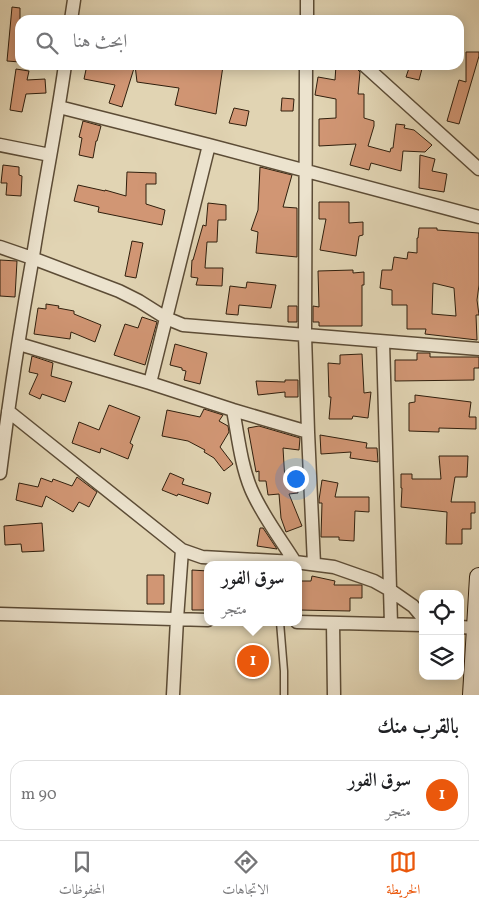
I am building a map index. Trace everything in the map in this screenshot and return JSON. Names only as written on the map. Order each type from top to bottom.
[{"type":"street","points":[[72,15],[74,0]]},
{"type":"street","points":[[307,0],[309,15]]},
{"type":"street","points":[[0,473],[32,258],[64,70]]},
{"type":"street","points":[[306,70],[305,335],[314,564]]},
{"type":"street","points":[[370,70],[479,169]]},
{"type":"street","points":[[59,107],[479,217]]},
{"type":"street","points":[[0,145],[50,155]]},
{"type":"street","points":[[150,383],[209,145]]},
{"type":"street","points":[[0,247],[119,291],[166,318],[192,327],[479,349]]},
{"type":"street","points":[[383,342],[391,624]]},
{"type":"street","points":[[19,344],[308,432]]},
{"type":"street","points":[[233,410],[250,488],[257,503],[294,561]]},
{"type":"street","points":[[8,411],[182,550],[202,557],[276,561]]},
{"type":"street","points":[[173,695],[182,550]]},
{"type":"street","points":[[302,563],[334,567],[374,581],[390,590],[419,614]]},
{"type":"street","points":[[472,695],[473,622],[479,577]]},
{"type":"street","points":[[0,614],[204,620]]},
{"type":"street","points":[[302,622],[419,625]]},
{"type":"street","points":[[333,623],[334,695]]},
{"type":"lane","points":[[280,626],[284,695]]},
{"type":"building","points":[[12,7],[20,8],[20,15],[15,15],[15,62],[7,61]]},
{"type":"building","points":[[466,52],[479,52],[479,56],[459,124],[447,121],[459,80],[466,82]]},
{"type":"building","points":[[16,70],[29,71],[27,80],[45,79],[46,93],[26,94],[22,112],[10,110]]},
{"type":"building","points":[[86,70],[133,70],[122,107],[109,103],[115,85],[84,79]]},
{"type":"building","points":[[136,70],[222,70],[216,114],[175,105],[179,88],[137,82]]},
{"type":"building","points":[[336,70],[358,70],[360,72],[358,94],[364,94],[364,118],[374,121],[368,146],[390,152],[391,148],[393,148],[396,124],[405,125],[404,128],[414,130],[432,145],[425,152],[403,151],[401,171],[371,163],[369,170],[350,165],[356,144],[319,146],[319,119],[336,118],[336,99],[315,95],[318,77],[335,80]]},
{"type":"building","points":[[408,70],[422,70],[419,80],[406,77]]},
{"type":"building","points":[[282,98],[294,99],[293,111],[281,111]]},
{"type":"building","points":[[234,108],[249,111],[246,126],[229,123]]},
{"type":"building","points":[[83,121],[101,126],[93,158],[79,155],[82,138],[79,137]]},
{"type":"building","points":[[420,155],[435,159],[432,171],[447,174],[444,192],[419,188]]},
{"type":"building","points":[[3,165],[19,167],[19,175],[22,176],[21,196],[6,195],[7,183],[1,183]]},
{"type":"building","points":[[260,167],[292,175],[283,207],[297,208],[297,257],[256,253],[258,232],[251,230],[258,210]]},
{"type":"building","points":[[127,172],[156,173],[156,184],[146,184],[146,204],[165,210],[162,225],[98,212],[99,207],[74,201],[78,185],[126,196]]},
{"type":"building","points":[[319,202],[349,202],[349,223],[363,222],[363,235],[359,236],[356,256],[320,250],[326,219],[319,219]]},
{"type":"building","points":[[208,203],[226,205],[226,220],[218,220],[217,242],[207,242],[205,268],[223,268],[222,286],[196,285],[198,278],[191,277],[192,260],[203,225],[206,226]]},
{"type":"building","points":[[419,228],[479,233],[479,285],[477,300],[479,315],[476,315],[477,340],[425,334],[426,329],[407,329],[407,305],[392,305],[392,290],[380,288],[382,270],[392,270],[394,257],[407,259],[408,252],[417,253]],"holes":[[[433,283],[454,288],[456,316],[432,314]]]},
{"type":"building","points":[[132,241],[143,243],[136,278],[125,276]]},
{"type":"building","points":[[0,260],[17,261],[15,297],[0,296]]},
{"type":"building","points":[[353,270],[353,273],[364,272],[364,285],[362,285],[362,326],[319,326],[319,322],[313,322],[313,306],[319,307],[318,271]]},
{"type":"building","points":[[247,282],[276,285],[271,308],[239,305],[238,315],[226,314],[230,286],[246,288]]},
{"type":"building","points":[[46,304],[74,311],[74,314],[101,325],[95,342],[71,332],[70,339],[34,334],[38,308],[46,309]]},
{"type":"building","points":[[288,306],[297,306],[297,322],[288,322]]},
{"type":"building","points":[[142,317],[157,322],[145,365],[114,355],[125,324],[138,328]]},
{"type":"building","points":[[175,344],[207,353],[200,384],[184,380],[186,371],[170,365]]},
{"type":"building","points":[[417,353],[430,353],[430,357],[479,357],[479,368],[474,368],[474,380],[395,381],[395,360],[417,360]]},
{"type":"building","points":[[362,354],[364,393],[371,392],[368,418],[353,416],[352,419],[329,419],[331,397],[329,397],[328,363],[340,364],[340,355]]},
{"type":"building","points":[[32,356],[53,363],[51,376],[72,382],[65,402],[42,394],[40,399],[29,394],[38,374],[29,372]]},
{"type":"building","points":[[285,380],[298,380],[298,397],[285,397],[285,392],[258,395],[256,381],[285,382]]},
{"type":"building","points":[[415,395],[471,402],[469,417],[476,417],[476,429],[439,428],[439,432],[409,431],[409,403],[415,402]]},
{"type":"building","points":[[109,405],[140,417],[130,443],[133,445],[128,459],[101,448],[100,453],[72,443],[79,422],[99,430]]},
{"type":"building","points":[[204,409],[223,415],[219,421],[228,426],[229,432],[220,447],[233,464],[224,471],[214,458],[204,452],[205,450],[188,441],[162,436],[167,410],[200,417]]},
{"type":"building","points":[[259,426],[300,438],[299,450],[283,448],[285,481],[297,480],[298,493],[289,494],[302,526],[286,532],[281,518],[279,494],[268,495],[266,481],[259,481],[259,471],[256,472],[248,428]]},
{"type":"building","points":[[320,435],[367,443],[366,448],[377,448],[378,462],[350,458],[351,452],[321,454]]},
{"type":"building","points":[[439,456],[468,456],[467,477],[455,477],[451,502],[475,502],[475,513],[471,513],[471,529],[462,529],[462,544],[446,544],[447,512],[401,507],[401,474],[412,474],[412,479],[441,479]]},
{"type":"building","points":[[170,473],[184,479],[182,484],[211,493],[208,504],[162,490]]},
{"type":"building","points":[[77,477],[97,492],[89,507],[79,502],[73,512],[46,496],[42,507],[16,500],[19,483],[38,487],[41,478],[52,482],[53,479],[72,486]]},
{"type":"building","points":[[322,480],[338,483],[335,497],[369,497],[369,512],[355,511],[354,541],[339,540],[339,537],[321,537],[322,503],[319,503],[319,500]]},
{"type":"building","points":[[42,523],[44,551],[22,552],[21,544],[5,545],[4,526]]},
{"type":"building","points":[[260,528],[263,528],[277,549],[257,546]]},
{"type":"building","points":[[192,570],[204,571],[204,610],[192,610]]},
{"type":"building","points":[[147,575],[164,575],[164,604],[147,604]]},
{"type":"building","points":[[312,576],[335,581],[334,585],[362,585],[362,598],[350,598],[350,611],[302,610],[302,581],[311,581]]},
{"type":"place","name":"سوق الفور","points":[[253,661]]}]
